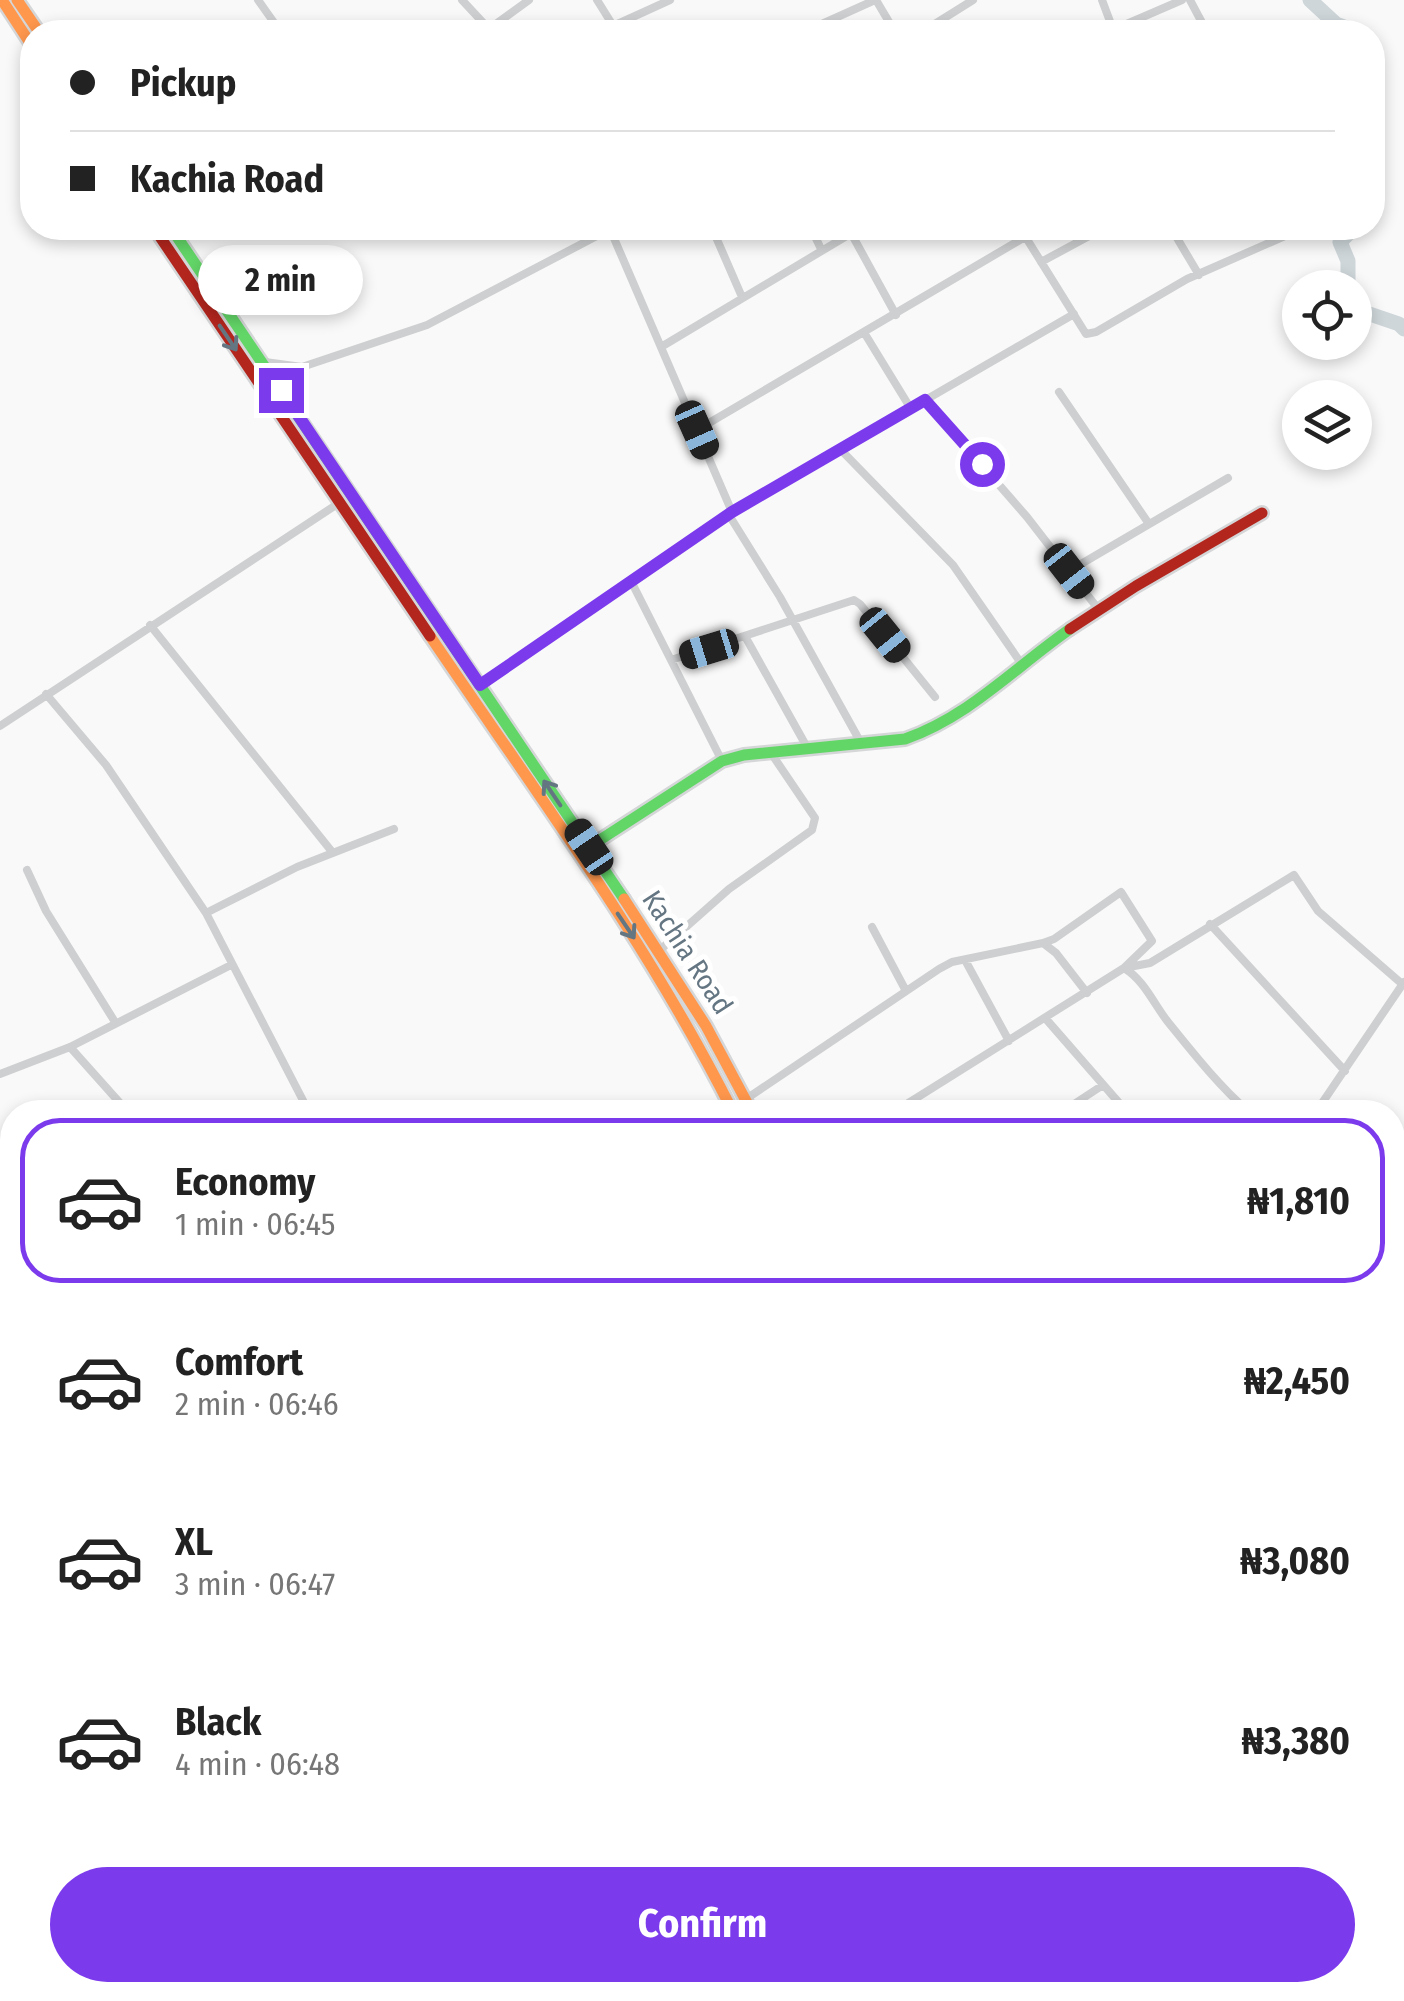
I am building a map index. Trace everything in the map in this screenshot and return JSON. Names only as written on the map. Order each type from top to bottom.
[{"type":"main road","points":[[2,0],[20,27]]},
{"type":"main road","name":"Kachia Road","points":[[162,240],[658,974],[728,1100]]},
{"type":"main road","name":"Kachia Road","points":[[179,240],[659,951],[746,1099]]},
{"type":"main road","points":[[589,847],[722,761],[744,754],[905,740],[926,733],[959,716],[1099,610],[1262,513]]},
{"type":"street","points":[[462,0],[481,20]]},
{"type":"street","points":[[501,20],[529,0]]},
{"type":"street","points":[[632,20],[670,0]]},
{"type":"street","points":[[831,20],[875,0]]},
{"type":"street","points":[[941,20],[973,0]]},
{"type":"street","points":[[1138,20],[1182,0]]},
{"type":"street","points":[[0,28],[14,18]]},
{"type":"street","points":[[261,361],[302,368],[427,325],[588,240]]},
{"type":"street","points":[[616,240],[730,514],[861,744]]},
{"type":"street","points":[[717,240],[742,297]]},
{"type":"street","points":[[817,240],[821,249]]},
{"type":"street","points":[[661,347],[838,240]]},
{"type":"street","points":[[861,240],[896,315]]},
{"type":"street","points":[[697,430],[1020,240]]},
{"type":"street","points":[[1027,240],[1082,331],[1090,334],[1199,275],[1276,240]]},
{"type":"street","points":[[1041,262],[1082,240]]},
{"type":"street","points":[[1179,240],[1199,275]]},
{"type":"street","points":[[480,685],[730,514],[1074,314]]},
{"type":"street","points":[[864,334],[911,408]]},
{"type":"street","points":[[1059,392],[1149,524]]},
{"type":"street","points":[[925,400],[994,477],[1099,610]]},
{"type":"street","points":[[841,450],[954,565],[1023,666]]},
{"type":"street","points":[[1069,571],[1228,478]]},
{"type":"street","points":[[0,726],[340,503]]},
{"type":"street","points":[[631,582],[722,761]]},
{"type":"street","points":[[671,660],[854,600],[936,696]]},
{"type":"street","points":[[150,625],[333,853]]},
{"type":"street","points":[[746,638],[808,748]]},
{"type":"street","points":[[46,694],[106,765],[206,913],[303,1100]]},
{"type":"street","points":[[659,951],[729,889],[812,830],[814,818],[771,752]]},
{"type":"street","points":[[206,913],[297,867],[394,829]]},
{"type":"street","points":[[27,870],[46,911],[114,1022]]},
{"type":"street","points":[[1124,968],[1150,963],[1294,874],[1318,910],[1402,983],[1324,1100]]},
{"type":"street","points":[[746,1099],[939,969],[1054,939],[1122,892],[1152,941],[1124,968],[1087,993],[912,1100]]},
{"type":"street","points":[[1210,924],[1345,1070]]},
{"type":"street","points":[[872,927],[906,991]]},
{"type":"street","points":[[1042,942],[1056,953],[1087,993]]},
{"type":"street","points":[[965,960],[1010,1041]]},
{"type":"street","points":[[0,1074],[70,1047],[232,965]]},
{"type":"street","points":[[1124,968],[1141,979],[1168,1022],[1237,1100]]},
{"type":"street","points":[[1046,1019],[1117,1100]]},
{"type":"street","points":[[70,1047],[117,1100]]},
{"type":"street","points":[[1080,1100],[1103,1084]]},
{"type":"waterway","points":[[1310,0],[1332,20]]},
{"type":"waterway","points":[[1342,240],[1348,270]]},
{"type":"waterway","points":[[1372,315],[1404,329]]},
{"type":"traffic: fast","points":[[179,240],[624,899]]},
{"type":"traffic: fast","points":[[589,847],[722,761],[744,755],[905,739],[928,729],[971,704],[1070,629]]},
{"type":"traffic: slow","points":[[2,0],[20,28]]},
{"type":"traffic: slow","points":[[17,0],[31,20]]},
{"type":"traffic: slow","points":[[430,636],[628,928],[727,1100]]},
{"type":"traffic: slow","points":[[624,899],[706,1026],[746,1100]]},
{"type":"traffic: jam","points":[[162,240],[430,636]]},
{"type":"traffic: jam","points":[[1070,629],[1262,513]]},
{"type":"route","points":[[281,390],[480,685],[732,512],[925,400],[982,464]]}]
